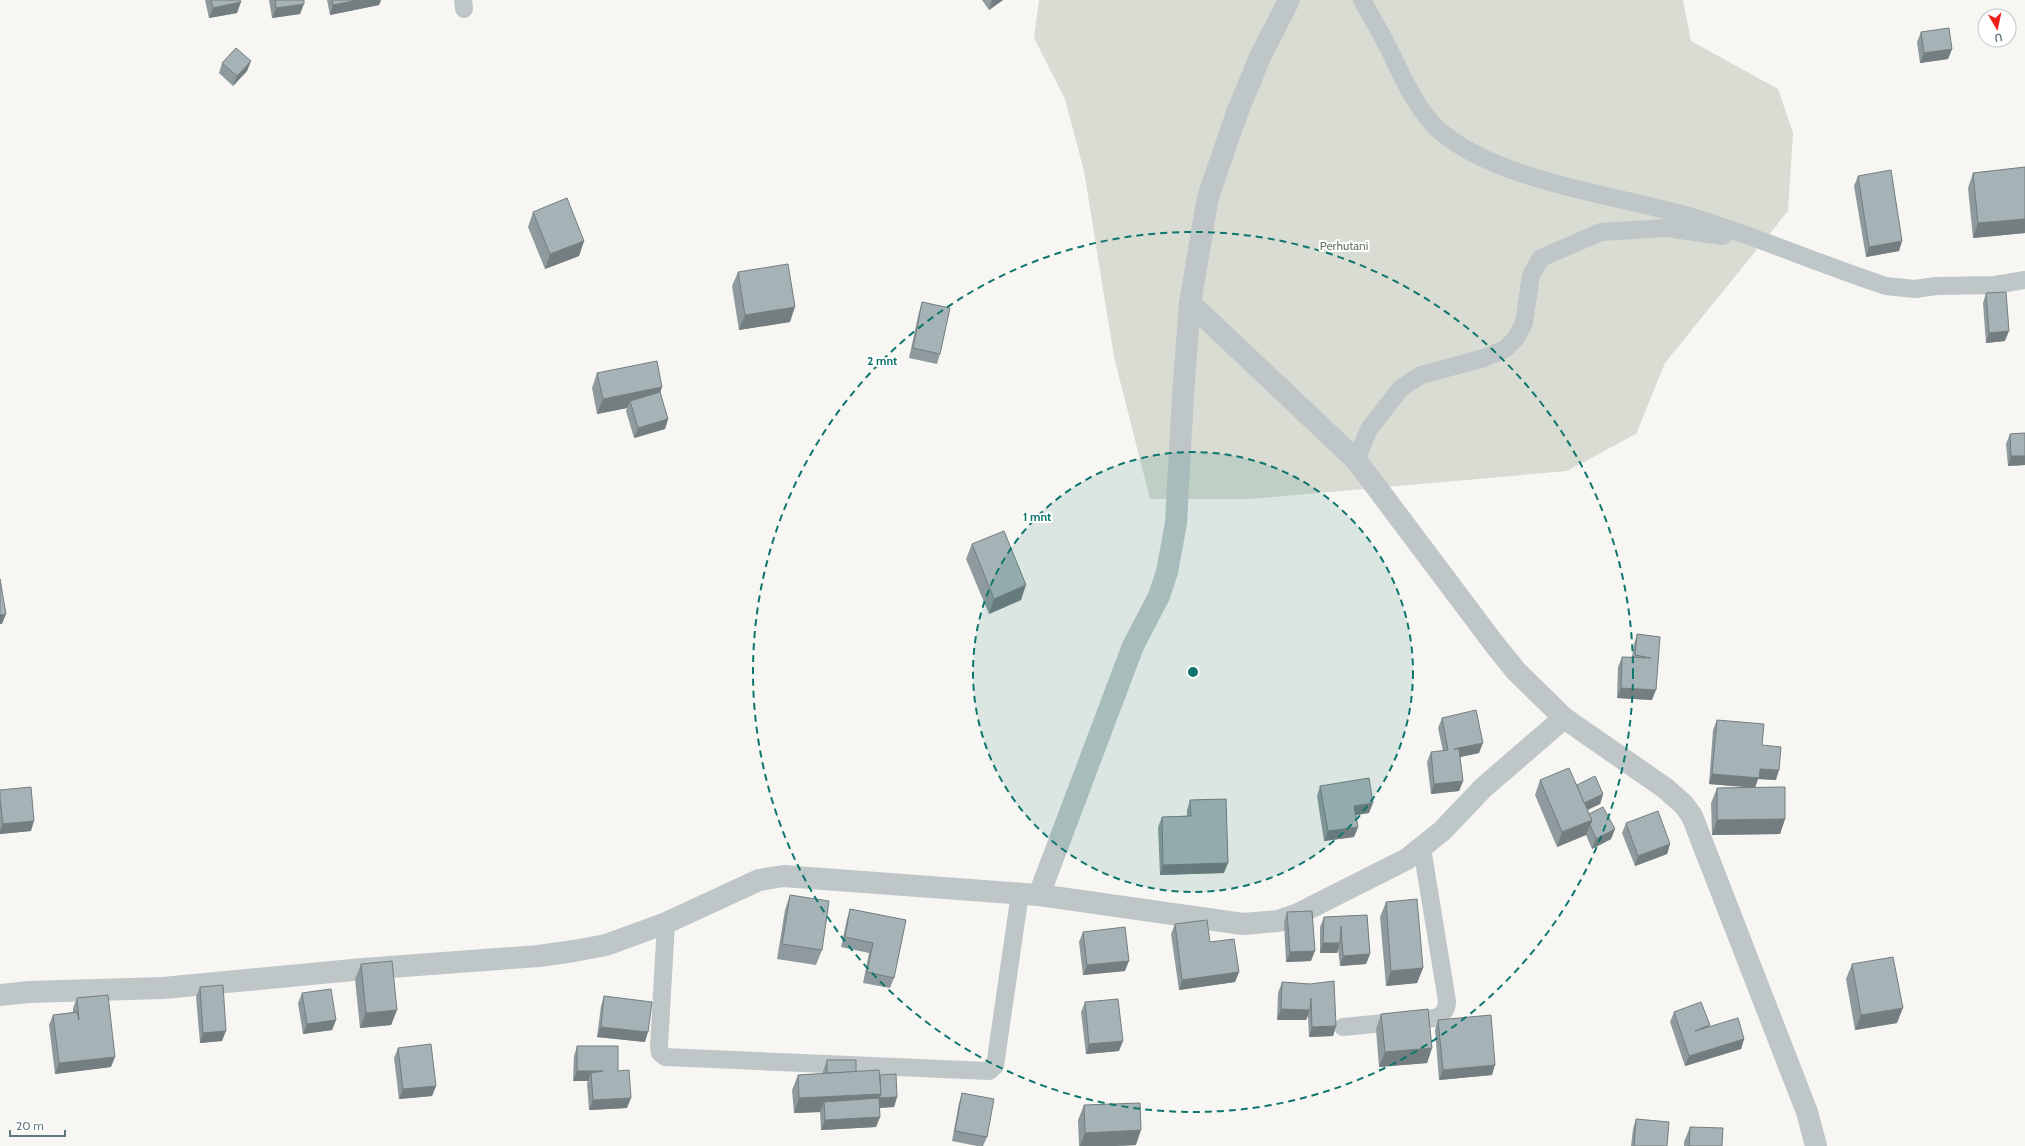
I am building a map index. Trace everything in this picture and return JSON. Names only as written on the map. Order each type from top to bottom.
[{"type":"street","points":[[666,923],[659,1046],[660,1054],[665,1057],[989,1071],[994,1066],[1029,894],[1133,646],[1159,596],[1167,572],[1176,523],[1190,303],[1208,197],[1237,113],[1260,57],[1289,0]]},
{"type":"street","points":[[1362,0],[1415,99],[1429,119],[1441,132],[1460,145],[1511,169],[1541,179],[1695,218],[1886,286],[1915,288],[1936,286],[1995,285],[2025,280]]},
{"type":"street","points":[[1356,460],[1369,429],[1401,388],[1421,374],[1484,358],[1505,349],[1516,338],[1524,323],[1531,275],[1541,258],[1601,232],[1666,228],[1752,238]]},
{"type":"street","points":[[1190,303],[1356,460],[1516,672],[1564,718],[1666,788],[1684,804],[1692,816],[1807,1112],[1816,1146]]},
{"type":"street","points":[[0,995],[43,991],[163,988],[364,969],[539,956],[606,945],[666,923],[746,885],[759,880],[783,876],[1029,894],[1243,924],[1260,924],[1278,921],[1296,915],[1407,859],[1442,831],[1483,788],[1564,718]]},
{"type":"street","points":[[1343,1027],[1435,1018],[1444,1013],[1447,1008],[1422,848]]},
{"type":"green space","name":"Perhutani","points":[[1039,0],[1683,0],[1691,41],[1778,89],[1793,133],[1788,211],[1665,363],[1636,434],[1567,471],[1251,499],[1150,499],[1114,357],[1084,171],[1065,99],[1034,38]]},
{"type":"building","points":[[211,0],[240,0],[241,2],[213,8]]},
{"type":"building","points":[[275,0],[304,0],[304,4],[276,8]]},
{"type":"building","points":[[332,0],[358,0],[333,5]]},
{"type":"building","points":[[1949,28],[1952,49],[1924,53],[1921,32]]},
{"type":"building","points":[[236,48],[251,61],[237,76],[222,63]]},
{"type":"building","points":[[2025,167],[2025,219],[1978,223],[1973,173]]},
{"type":"building","points":[[1891,170],[1902,241],[1869,247],[1858,176]]},
{"type":"building","points":[[567,198],[584,241],[550,254],[533,212]]},
{"type":"building","points":[[788,264],[795,307],[745,315],[738,272]]},
{"type":"building","points":[[2006,292],[2009,331],[1989,333],[1986,293]]},
{"type":"building","points":[[922,302],[950,308],[940,354],[913,348]]},
{"type":"building","points":[[657,361],[662,387],[603,399],[597,373]]},
{"type":"building","points":[[660,392],[668,419],[638,428],[630,401]]},
{"type":"building","points":[[2025,433],[2025,456],[2011,456],[2010,434]]},
{"type":"building","points":[[1004,531],[1026,585],[994,599],[972,544]]},
{"type":"building","points":[[0,579],[6,614],[0,615]]},
{"type":"building","points":[[1637,634],[1660,637],[1656,690],[1621,688],[1622,657],[1651,658],[1635,655]]},
{"type":"building","points":[[1476,710],[1483,743],[1454,749],[1459,749],[1463,781],[1434,784],[1431,752],[1448,750],[1442,718]]},
{"type":"building","points":[[1717,720],[1764,724],[1762,745],[1781,747],[1779,770],[1760,769],[1759,778],[1712,774]]},
{"type":"building","points":[[1569,768],[1592,820],[1562,832],[1540,780]]},
{"type":"building","points":[[1595,776],[1603,794],[1584,803],[1577,785]]},
{"type":"building","points":[[1369,778],[1373,803],[1354,806],[1358,827],[1328,831],[1320,786]]},
{"type":"building","points":[[31,787],[34,821],[3,824],[0,790]]},
{"type":"building","points":[[1785,787],[1785,819],[1717,820],[1717,788]]},
{"type":"building","points":[[1226,799],[1228,863],[1163,865],[1162,817],[1191,816],[1190,800]]},
{"type":"building","points":[[1603,807],[1615,829],[1596,839],[1590,825],[1592,820],[1589,814]]},
{"type":"building","points":[[1658,811],[1670,844],[1638,856],[1626,823]]},
{"type":"building","points":[[790,895],[829,901],[822,950],[782,944]]},
{"type":"building","points":[[1417,899],[1423,968],[1391,971],[1386,902]]},
{"type":"building","points":[[850,909],[906,920],[894,978],[867,972],[873,943],[845,937]]},
{"type":"building","points":[[1312,911],[1315,951],[1290,952],[1287,912]]},
{"type":"building","points":[[1367,915],[1370,954],[1343,956],[1341,926],[1340,943],[1323,943],[1324,917]]},
{"type":"building","points":[[1207,920],[1210,942],[1234,939],[1239,972],[1182,980],[1175,924]]},
{"type":"building","points":[[1125,927],[1129,961],[1087,965],[1083,932]]},
{"type":"building","points":[[1893,957],[1903,1008],[1861,1015],[1852,964]]},
{"type":"building","points":[[392,961],[397,1010],[366,1013],[361,964]]},
{"type":"building","points":[[1334,981],[1336,1026],[1312,1027],[1311,998],[1310,1010],[1281,1009],[1282,982],[1310,984]]},
{"type":"building","points":[[223,985],[226,1031],[203,1033],[200,987]]},
{"type":"building","points":[[331,989],[336,1020],[307,1024],[302,993]]},
{"type":"building","points":[[108,995],[115,1057],[59,1063],[53,1015],[77,1012],[79,1020],[77,998]]},
{"type":"building","points":[[604,996],[652,1002],[648,1032],[601,1027]]},
{"type":"building","points":[[1118,999],[1123,1041],[1089,1044],[1085,1002]]},
{"type":"building","points":[[1701,1002],[1710,1025],[1695,1031],[1738,1018],[1744,1039],[1689,1056],[1674,1012]]},
{"type":"building","points":[[1428,1009],[1432,1048],[1385,1052],[1381,1014]]},
{"type":"building","points":[[1491,1015],[1495,1065],[1443,1070],[1438,1020]]},
{"type":"building","points":[[431,1044],[436,1086],[403,1089],[398,1048]]},
{"type":"building","points":[[577,1046],[618,1046],[618,1071],[629,1070],[631,1098],[593,1100],[591,1073],[603,1071],[577,1071]]},
{"type":"building","points":[[827,1060],[856,1060],[856,1072],[827,1073]]},
{"type":"building","points":[[879,1070],[881,1094],[799,1098],[798,1075]]},
{"type":"building","points":[[896,1074],[897,1097],[879,1098],[881,1094],[880,1075]]},
{"type":"building","points":[[962,1093],[994,1099],[987,1137],[955,1131]]},
{"type":"building","points":[[879,1098],[880,1117],[825,1120],[824,1102]]},
{"type":"building","points":[[1140,1103],[1141,1130],[1085,1133],[1084,1105]]},
{"type":"building","points":[[1636,1119],[1669,1122],[1667,1146],[1634,1146]]},
{"type":"building","points":[[1690,1127],[1723,1128],[1722,1146],[1689,1146]]}]
